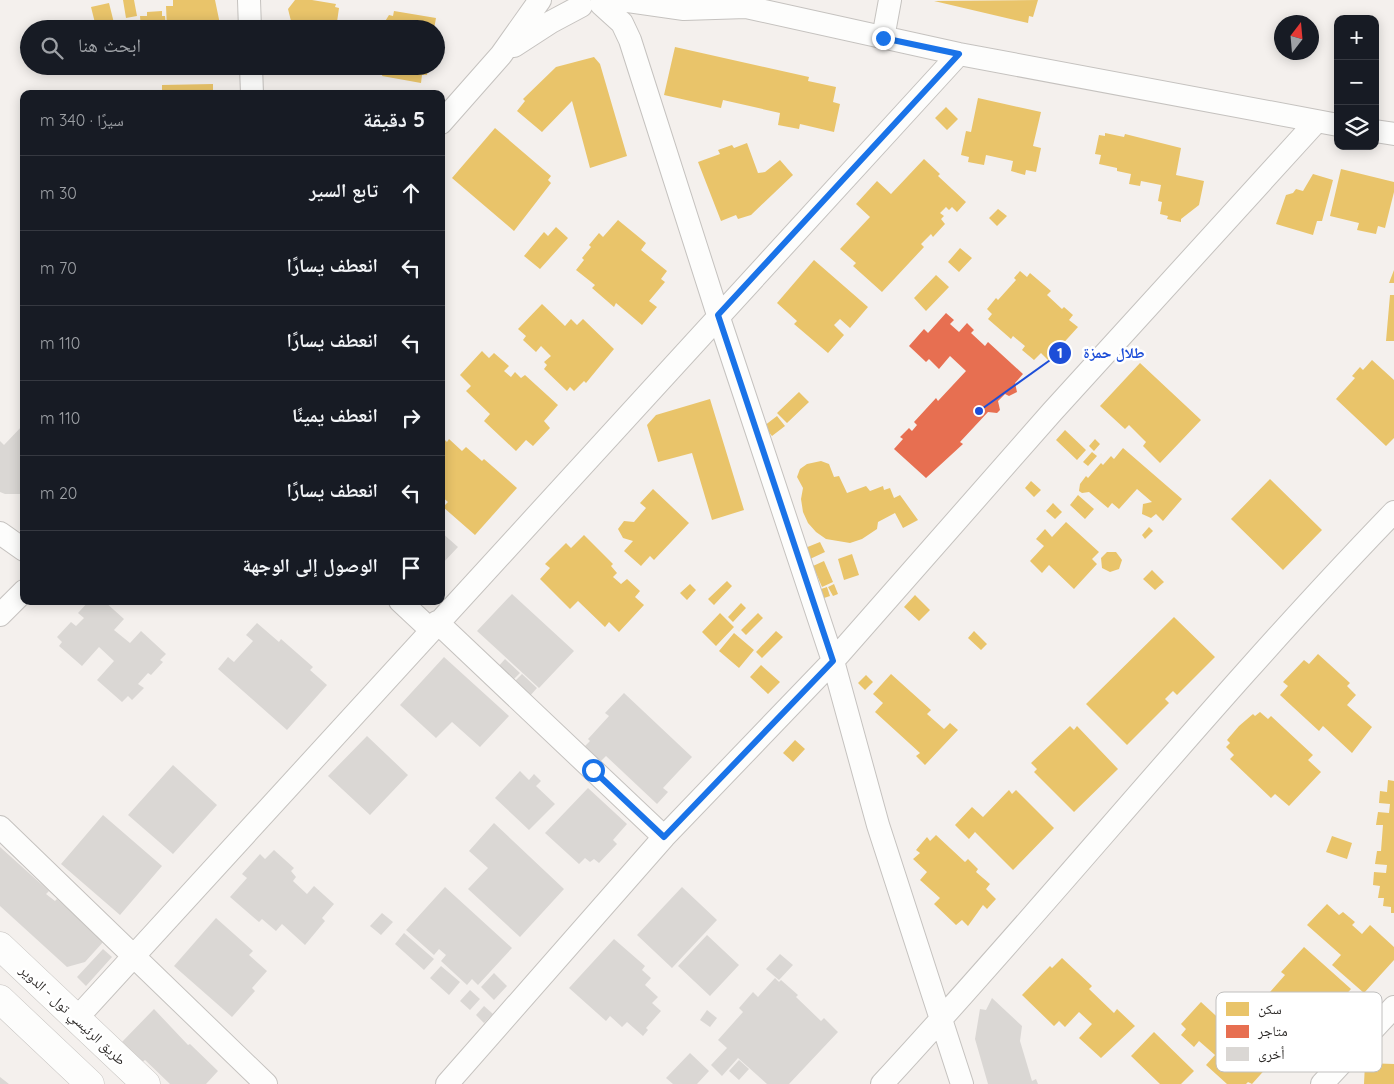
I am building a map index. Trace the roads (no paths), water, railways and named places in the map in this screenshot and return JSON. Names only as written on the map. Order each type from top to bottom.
[{"type":"main road","name":"طريق الرئيسي تول - الدوير","points":[[0,946],[146,1084]]},
{"type":"main road","points":[[0,999],[90,1084]]},
{"type":"street","points":[[248,0],[249,20]]},
{"type":"street","points":[[445,119],[501,56],[540,0]]},
{"type":"street","points":[[883,38],[890,0]]},
{"type":"street","points":[[501,56],[530,34],[596,2],[684,9],[739,3],[883,38],[959,54],[1327,123]]},
{"type":"street","points":[[596,2],[622,23],[630,40],[718,315],[833,661],[878,825],[962,1084]]},
{"type":"street","points":[[77,1018],[718,315],[959,54]]},
{"type":"street","points":[[251,75],[252,90]]},
{"type":"street","points":[[447,1084],[664,837],[833,661],[1071,391],[1327,123]]},
{"type":"street","points":[[1379,132],[1394,134]]},
{"type":"street","points":[[882,1084],[942,1019],[1255,661],[1394,512]]},
{"type":"street","points":[[0,533],[20,547]]},
{"type":"street","points":[[0,615],[20,595]]},
{"type":"street","points":[[405,605],[434,626],[664,837]]},
{"type":"street","points":[[0,827],[266,1084]]},
{"type":"street","points":[[1382,1019],[1394,1006]]},
{"type":"street","points":[[1322,1084],[1333,1072]]},
{"type":"place","name":"طلال حمزة","points":[[979,411]]}]
